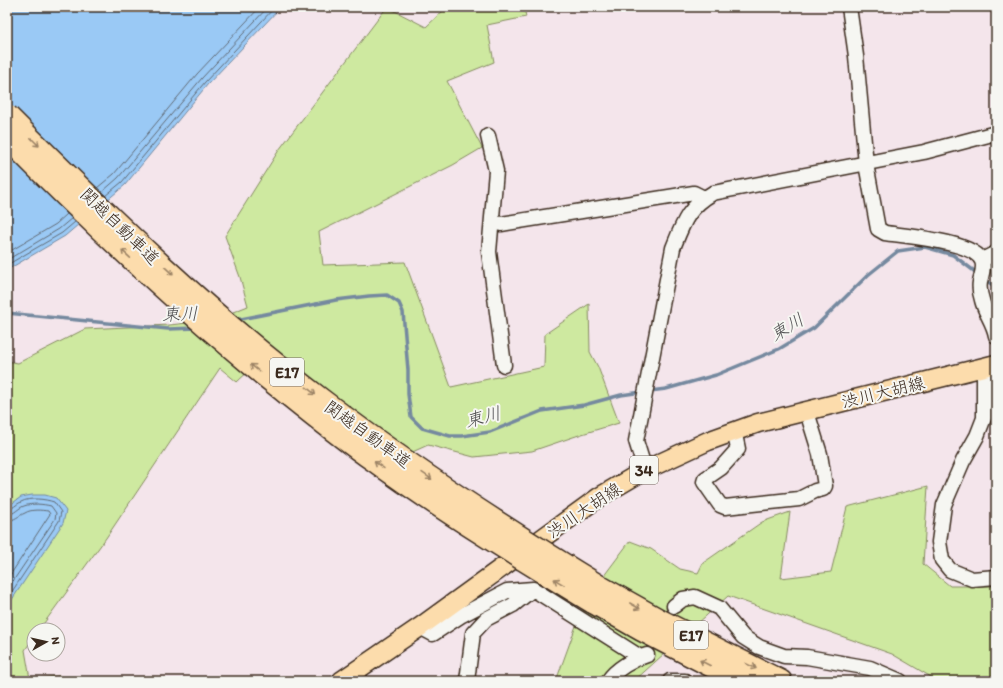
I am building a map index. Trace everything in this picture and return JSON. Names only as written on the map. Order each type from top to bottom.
[{"type":"highway","name":"関越自動車道","points":[[7,115],[119,226],[187,289],[323,401],[389,450],[451,493],[521,538],[597,594],[641,630],[740,681]]},
{"type":"highway","name":"関越自動車道","points":[[7,138],[50,182],[180,304],[307,410],[372,460],[507,550],[597,594],[660,620],[782,681]]},
{"type":"main road","name":"渋川大胡線","points":[[341,681],[420,627],[599,497],[645,470],[734,430],[990,365]]},
{"type":"street","points":[[849,7],[856,56],[866,164],[878,229],[885,233],[949,242],[974,253],[982,264]]},
{"type":"street","points":[[645,470],[636,441],[673,248],[683,222],[690,210],[704,198],[713,193],[924,152],[996,133]]},
{"type":"street","points":[[488,136],[496,171],[489,252],[504,365]]},
{"type":"street","points":[[492,222],[501,224],[694,193],[704,198]]},
{"type":"street","points":[[996,253],[982,264],[979,283],[982,300],[994,327],[996,336]]},
{"type":"street","points":[[990,365],[984,418],[944,505],[939,542],[942,560],[950,570],[972,579],[996,577]]},
{"type":"street","points":[[734,430],[738,449],[722,468],[705,479],[704,482],[720,505],[725,507],[799,499],[814,491],[822,489],[825,486],[820,454],[807,412]]},
{"type":"street","points":[[420,627],[433,634],[462,614],[507,591],[533,589],[644,656],[618,670],[608,681]]},
{"type":"street","points":[[467,681],[473,633],[486,619],[513,605],[533,589]]},
{"type":"street","points":[[674,606],[683,599],[696,597],[719,608],[743,637],[760,647],[784,656],[807,657],[870,668],[900,681]]},
{"type":"street","points":[[670,681],[685,681]]},
{"type":"green space","points":[[387,7],[426,27],[447,7],[524,7],[526,17],[487,25],[494,62],[447,81],[482,148],[453,165],[319,232],[323,265],[405,262],[451,387],[544,367],[545,334],[589,304],[590,352],[598,367],[619,423],[532,451],[474,457],[428,445],[408,454],[269,352],[237,382],[220,368],[106,538],[45,622],[26,622],[25,650],[30,679],[60,676],[60,681],[7,681],[7,361],[18,363],[85,329],[170,325],[213,320],[248,306],[240,277],[225,236],[279,150]]},
{"type":"green space","points":[[928,486],[923,564],[950,586],[996,586],[996,681],[938,681],[892,654],[728,596],[634,681],[556,681],[585,601],[630,541],[651,549],[680,569],[698,573],[703,563],[762,522],[790,512],[781,578],[831,572],[847,507]]},
{"type":"water","points":[[7,7],[281,7],[208,84],[125,185],[65,236],[7,270]]},
{"type":"water","points":[[45,495],[56,498],[66,511],[63,523],[7,607],[7,507],[21,497]]},
{"type":"waterway","name":"東川","points":[[650,391],[666,389],[716,375],[779,349],[814,328],[868,275],[898,251],[925,247],[953,255],[978,274]]},
{"type":"waterway","name":"東川","points":[[984,278],[996,288]]},
{"type":"waterway","name":"東川","points":[[236,320],[336,300],[387,295],[399,303],[403,312],[408,370],[408,394],[411,417],[422,428],[450,436],[490,432],[542,411],[584,405],[621,395],[642,392]]},
{"type":"waterway","name":"東川","points":[[7,313],[168,329],[197,328]]}]
